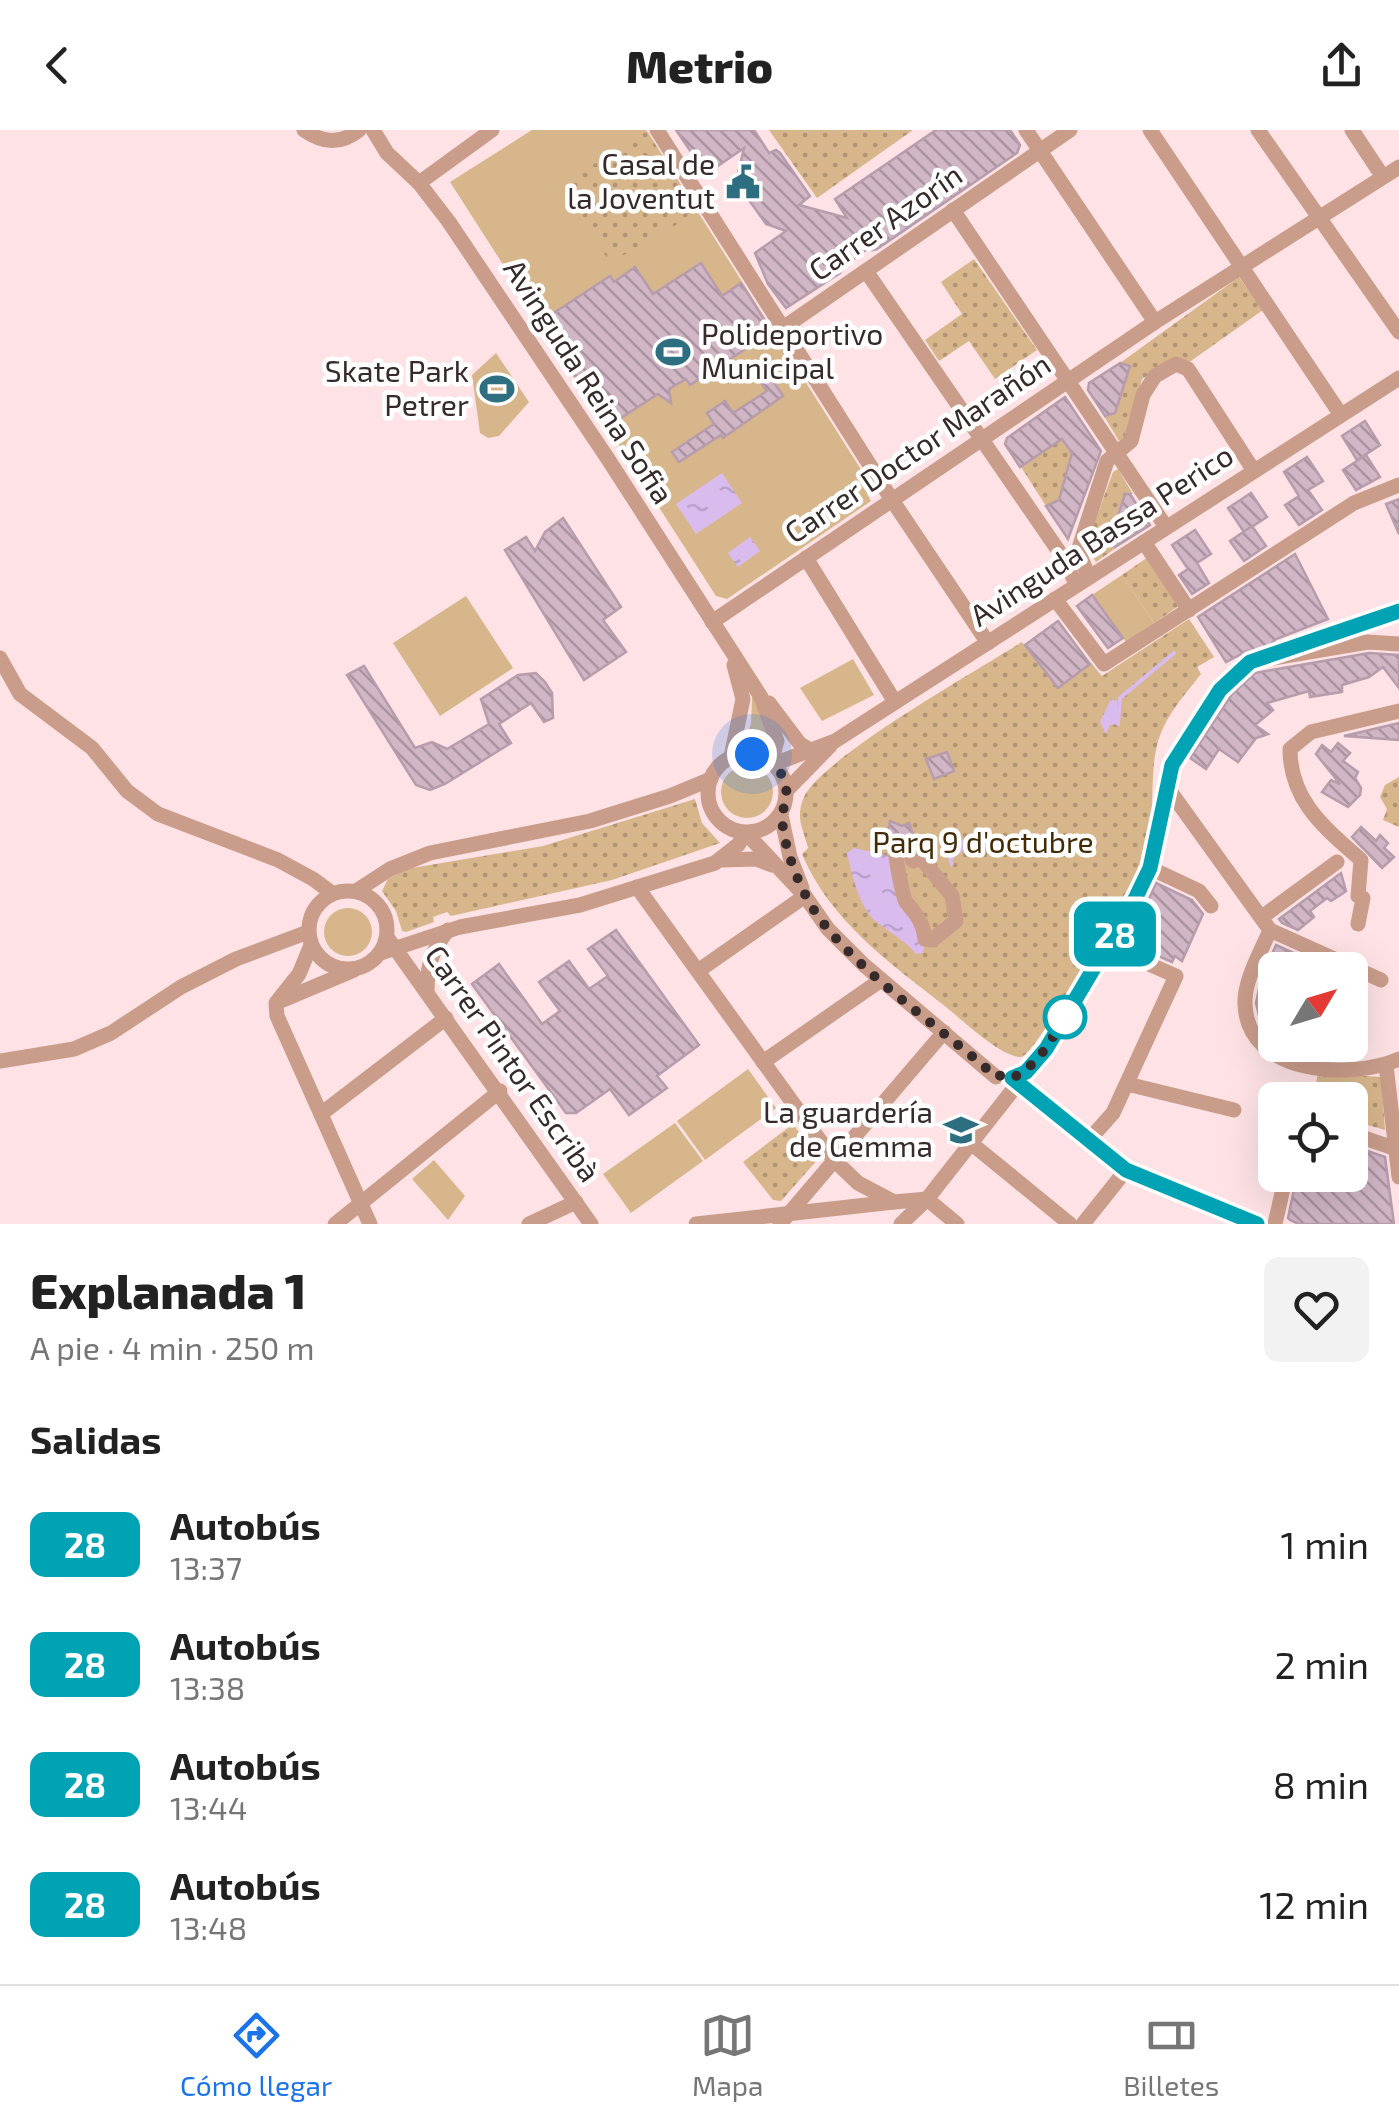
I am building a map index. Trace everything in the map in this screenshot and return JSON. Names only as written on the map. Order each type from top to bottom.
[{"type":"street","name":"Avinguda Reina Sofia","points":[[304,130],[331,142],[352,134],[388,153]]},
{"type":"street","name":"Avinguda Reina Sofia","points":[[373,130],[388,153],[419,183],[449,222],[761,697],[777,742],[772,763]]},
{"type":"street","points":[[419,183],[492,130]]},
{"type":"street","points":[[657,130],[892,500],[988,643]]},
{"type":"street","points":[[1026,130],[1155,322]]},
{"type":"street","name":"Carrer Azorín","points":[[782,328],[1070,130]]},
{"type":"street","points":[[1150,130],[1341,415]]},
{"type":"street","points":[[1258,130],[1399,332]]},
{"type":"street","points":[[1352,130],[1383,176]]},
{"type":"street","name":"Carrer Doctor Marañón","points":[[712,622],[1155,322],[1399,166]]},
{"type":"street","points":[[953,210],[1166,528]]},
{"type":"street","points":[[866,270],[1083,581]]},
{"type":"street","points":[[1083,581],[1078,551],[1107,461],[1131,441],[1143,395],[1155,376],[1176,364],[1188,370],[1254,471]]},
{"type":"street","name":"Avinguda Bassa Perico","points":[[772,763],[834,741],[1399,378]]},
{"type":"street","points":[[1055,599],[1104,664],[1354,504],[1399,485]]},
{"type":"street","points":[[1144,542],[1188,610]]},
{"type":"street","points":[[1060,553],[1078,551]]},
{"type":"street","points":[[806,558],[895,702]]},
{"type":"street","points":[[902,1224],[972,1144],[1008,1083],[1026,1072],[1046,1049],[1108,946],[1150,868],[1172,765],[1220,690],[1250,662],[1399,611]]},
{"type":"street","points":[[1250,662],[1368,642],[1399,644]]},
{"type":"street","name":"Avinguda Reina Sofia","points":[[730,651],[744,699],[732,757]]},
{"type":"street","points":[[0,658],[20,694],[92,748],[126,791],[158,814],[278,860],[332,894]]},
{"type":"street","name":"Avinguda Reina Sofia","points":[[761,697],[800,744],[812,751]]},
{"type":"street","points":[[1358,924],[1364,898],[1358,896],[1361,860],[1315,816],[1290,773],[1290,749],[1311,732],[1339,731],[1398,712]]},
{"type":"street","name":"Avinguda Bassa Perico","points":[[787,790],[834,741]]},
{"type":"street","points":[[781,815],[762,830],[745,833],[722,824],[714,814],[708,791],[710,779],[732,757],[752,754],[772,763],[783,776],[787,790],[781,815],[790,857],[805,896]]},
{"type":"street","points":[[276,1009],[299,974],[310,938],[310,916],[319,902],[332,894],[356,891],[390,869],[430,854],[590,821],[710,779]]},
{"type":"street","points":[[1168,787],[1266,924],[1312,952]]},
{"type":"street","points":[[722,860],[745,833]]},
{"type":"street","points":[[745,833],[805,896],[828,929],[881,980],[1008,1083],[1126,1170],[1257,1224]]},
{"type":"street","points":[[895,844],[909,852],[913,861],[921,858],[952,896],[956,922],[932,940],[925,939],[915,908],[902,894],[904,882],[894,857],[895,844]]},
{"type":"street","points":[[276,1009],[358,969],[388,946],[448,930],[580,906],[722,860],[756,859],[778,868]]},
{"type":"street","points":[[1337,862],[1266,924],[1245,1005],[1251,1029],[1264,1047],[1285,1060],[1340,1068],[1392,1062],[1399,1176]]},
{"type":"street","points":[[1150,868],[1198,891],[1211,906]]},
{"type":"street","points":[[636,887],[834,1160],[858,1183],[894,1202]]},
{"type":"street","points":[[356,891],[381,908],[387,922],[388,946]]},
{"type":"street","points":[[698,971],[805,896]]},
{"type":"street","points":[[427,993],[427,964],[448,930]]},
{"type":"street","points":[[310,938],[330,966],[358,969]]},
{"type":"street","points":[[0,1061],[74,1049],[111,1034],[181,988],[236,959],[310,938]]},
{"type":"street","name":"Carrer Pintor Escribà","points":[[388,946],[500,1091],[591,1224]]},
{"type":"street","points":[[1089,1140],[1113,1113],[1176,976],[1108,946]]},
{"type":"street","points":[[1368,976],[1381,980]]},
{"type":"street","points":[[764,1062],[881,980]]},
{"type":"street","points":[[276,1009],[370,1224]]},
{"type":"street","points":[[321,1114],[446,1018]]},
{"type":"street","points":[[785,1218],[944,1032]]},
{"type":"street","points":[[1127,1084],[1234,1110]]},
{"type":"street","points":[[335,1224],[500,1091]]},
{"type":"street","points":[[1368,1139],[1398,1150]]},
{"type":"street","points":[[972,1144],[1070,1224]]},
{"type":"street","points":[[1083,1224],[1126,1170]]},
{"type":"street","points":[[1275,1224],[1282,1192]]},
{"type":"street","points":[[696,1224],[785,1218],[927,1199],[957,1224]]},
{"type":"street","points":[[529,1224],[576,1202]]},
{"type":"green space","name":"Polideportivo Municipal","points":[[532,130],[646,130],[874,490],[867,494],[871,501],[727,599],[716,596],[450,182]]},
{"type":"green space","points":[[769,130],[913,130],[817,198]]},
{"type":"green space","points":[[647,131],[698,212],[610,263],[562,184]]},
{"type":"green space","points":[[974,259],[1037,350],[995,379],[969,341],[939,361],[925,340],[962,314],[941,282]]},
{"type":"green space","points":[[1239,277],[1263,310],[1188,363],[1169,362],[1142,379],[1127,435],[1119,441],[1104,416],[1115,413],[1129,366],[1120,363]]},
{"type":"green space","name":"Skate Park Petrer","points":[[496,353],[529,402],[499,436],[488,438],[480,433],[472,375]]},
{"type":"green space","points":[[1063,439],[1072,453],[1059,500],[1046,506],[1021,467]]},
{"type":"green space","points":[[1118,469],[1133,494],[1125,494],[1111,541],[1116,548],[1096,562],[1086,546],[1113,472]]},
{"type":"green space","points":[[1148,557],[1180,605],[1154,623],[1122,575]]},
{"type":"green space","points":[[1122,575],[1154,623],[1126,642],[1092,595]]},
{"type":"green space","points":[[466,596],[513,668],[440,716],[393,643]]},
{"type":"green space","name":"Parq 9 d'octubre","points":[[1189,619],[1214,657],[1197,667],[1201,674],[1175,707],[1160,735],[1146,851],[1108,927],[1046,1028],[1021,1057],[1013,1056],[982,1037],[883,957],[828,900],[802,854],[808,848],[800,817],[801,804],[817,780],[869,738],[1022,642],[1058,688],[1091,663],[1102,676]]},
{"type":"green space","points":[[853,659],[874,695],[822,721],[800,688]]},
{"type":"green space","points":[[752,697],[771,743],[767,746],[745,741],[751,724]]},
{"type":"green space","points":[[747,766],[765,774],[773,792],[765,810],[747,818],[729,810],[721,792],[729,774]]},
{"type":"green space","points":[[1399,777],[1399,827],[1383,820],[1387,809],[1380,797],[1385,785]]},
{"type":"green space","points":[[695,799],[702,823],[720,843],[612,880],[451,916],[447,912],[433,917],[434,922],[406,932],[382,891],[388,879],[406,869],[543,846]]},
{"type":"green space","points":[[348,908],[365,915],[372,932],[365,949],[348,956],[331,949],[324,932],[331,915]]},
{"type":"green space","points":[[748,1069],[776,1108],[705,1160],[677,1121]]},
{"type":"green space","points":[[1318,1073],[1381,1077],[1385,1130],[1368,1125],[1368,1082],[1316,1082]]},
{"type":"green space","points":[[675,1123],[703,1161],[631,1213],[603,1174]]},
{"type":"green space","points":[[793,1124],[818,1159],[781,1201],[773,1200],[743,1162]]},
{"type":"green space","points":[[434,1160],[465,1196],[448,1220],[412,1179]]},
{"type":"water","points":[[722,473],[742,503],[696,534],[676,504]]},
{"type":"water","points":[[750,537],[760,551],[738,567],[728,553]]},
{"type":"water","points":[[1111,699],[1117,701],[1118,724],[1110,725],[1106,734],[1100,722]]},
{"type":"water","points":[[982,827],[986,831],[952,860],[951,867],[945,851]]},
{"type":"water","points":[[854,848],[894,857],[925,939],[923,953],[916,954],[865,908],[847,853]]},
{"type":"building","points":[[676,130],[754,130],[769,153],[780,153],[810,196],[799,205],[847,218],[835,199],[936,130],[1010,130],[1020,145],[1017,153],[877,249],[870,247],[840,273],[786,308],[768,284],[755,253],[786,231],[766,224],[736,182],[744,148],[706,174]]},
{"type":"building","points":[[701,263],[722,296],[741,283],[767,324],[748,336],[753,344],[690,385],[686,379],[669,389],[671,403],[658,394],[607,427],[540,322],[610,276],[614,282],[635,267],[653,294]]},
{"type":"building","points":[[1120,363],[1130,366],[1115,413],[1105,416],[1088,390],[1089,383]]},
{"type":"building","points":[[769,375],[783,396],[723,438],[721,435],[679,462],[672,452],[714,424],[707,413],[725,401],[733,413],[767,391],[760,381]]},
{"type":"building","points":[[1065,397],[1101,451],[1068,539],[1046,506],[1059,500],[1072,453],[1062,439],[1020,467],[1005,444],[1007,438]]},
{"type":"building","points":[[1365,421],[1380,445],[1357,460],[1342,436]]},
{"type":"building","points":[[1366,455],[1380,477],[1356,490],[1343,470]]},
{"type":"building","points":[[1307,457],[1323,481],[1308,490],[1322,510],[1299,525],[1285,505],[1299,496],[1284,472]]},
{"type":"building","points":[[1251,493],[1267,517],[1244,532],[1228,508]]},
{"type":"building","points":[[1125,494],[1130,494],[1150,525],[1115,547],[1110,541]]},
{"type":"building","points":[[1399,499],[1399,534],[1386,504]]},
{"type":"building","points":[[563,518],[621,607],[603,620],[626,652],[584,680],[505,550],[526,537],[535,551],[545,532]]},
{"type":"building","points":[[1252,526],[1266,546],[1244,561],[1230,541]]},
{"type":"building","points":[[1195,530],[1211,554],[1197,563],[1209,583],[1192,594],[1179,575],[1188,569],[1172,545]]},
{"type":"building","points":[[1295,554],[1328,619],[1276,639],[1267,648],[1247,651],[1226,662],[1198,617]]},
{"type":"building","points":[[1092,595],[1123,638],[1108,648],[1077,606]]},
{"type":"building","points":[[1058,621],[1090,664],[1058,688],[1025,645]]},
{"type":"building","points":[[1369,653],[1399,655],[1399,688],[1383,667],[1369,677],[1342,685],[1342,692],[1310,697],[1309,691],[1267,703],[1273,710],[1255,725],[1268,734],[1256,738],[1238,762],[1219,749],[1206,769],[1190,758],[1232,694],[1255,673]]},
{"type":"building","points":[[364,666],[415,748],[432,742],[447,749],[489,724],[481,699],[518,675],[536,673],[545,682],[552,693],[553,718],[544,722],[531,703],[499,724],[511,743],[430,790],[416,785],[347,675]]},
{"type":"building","points":[[1399,723],[1399,740],[1344,736]]},
{"type":"building","points":[[1338,743],[1350,753],[1343,761],[1358,772],[1355,778],[1361,788],[1360,795],[1348,807],[1322,792],[1331,780],[1340,784],[1316,754],[1322,745],[1331,752]]},
{"type":"building","points":[[947,752],[954,771],[934,779],[926,759]]},
{"type":"building","points":[[890,821],[902,826],[909,823],[916,844],[896,833],[885,839],[876,834],[889,828]]},
{"type":"building","points":[[1361,827],[1376,841],[1380,835],[1388,843],[1384,848],[1394,857],[1382,868],[1352,837]]},
{"type":"building","points":[[1341,873],[1346,891],[1331,901],[1327,898],[1310,911],[1314,917],[1298,930],[1282,923],[1279,919]]},
{"type":"building","points":[[1156,883],[1192,900],[1203,914],[1182,961],[1175,956],[1172,962],[1129,943]]},
{"type":"building","points":[[616,930],[699,1045],[657,1076],[667,1088],[629,1115],[610,1089],[576,1113],[566,1113],[472,984],[499,964],[542,1024],[560,1011],[539,982],[569,961],[589,989],[608,976],[588,949]]},
{"type":"building","points":[[1276,945],[1291,952],[1273,952]]},
{"type":"building","points":[[1368,1151],[1385,1157],[1394,1224],[1299,1224],[1288,1218],[1293,1192],[1368,1192]]},
{"type":"waterway","points":[[1118,724],[1120,698],[1174,653]]},
{"type":"bus line","name":"28","points":[[1257,1224],[1126,1170],[1012,1078],[1026,1072],[1046,1049],[1136,897],[1150,868],[1172,765],[1220,690],[1250,662],[1399,611]]},
{"type":"place","name":"Casal de la Joventut","points":[[743,182]]},
{"type":"place","name":"Polideportivo Municipal","points":[[673,352]]},
{"type":"place","name":"Skate Park Petrer","points":[[497,389]]},
{"type":"place","name":"La guardería de Gemma","points":[[961,1130]]},
{"type":"route","points":[[752,754],[771,762],[783,776],[787,790],[781,815],[790,857],[805,896],[828,929],[864,965],[996,1077],[1005,1074],[1012,1078],[1026,1072],[1046,1049],[1065,1017]]}]
